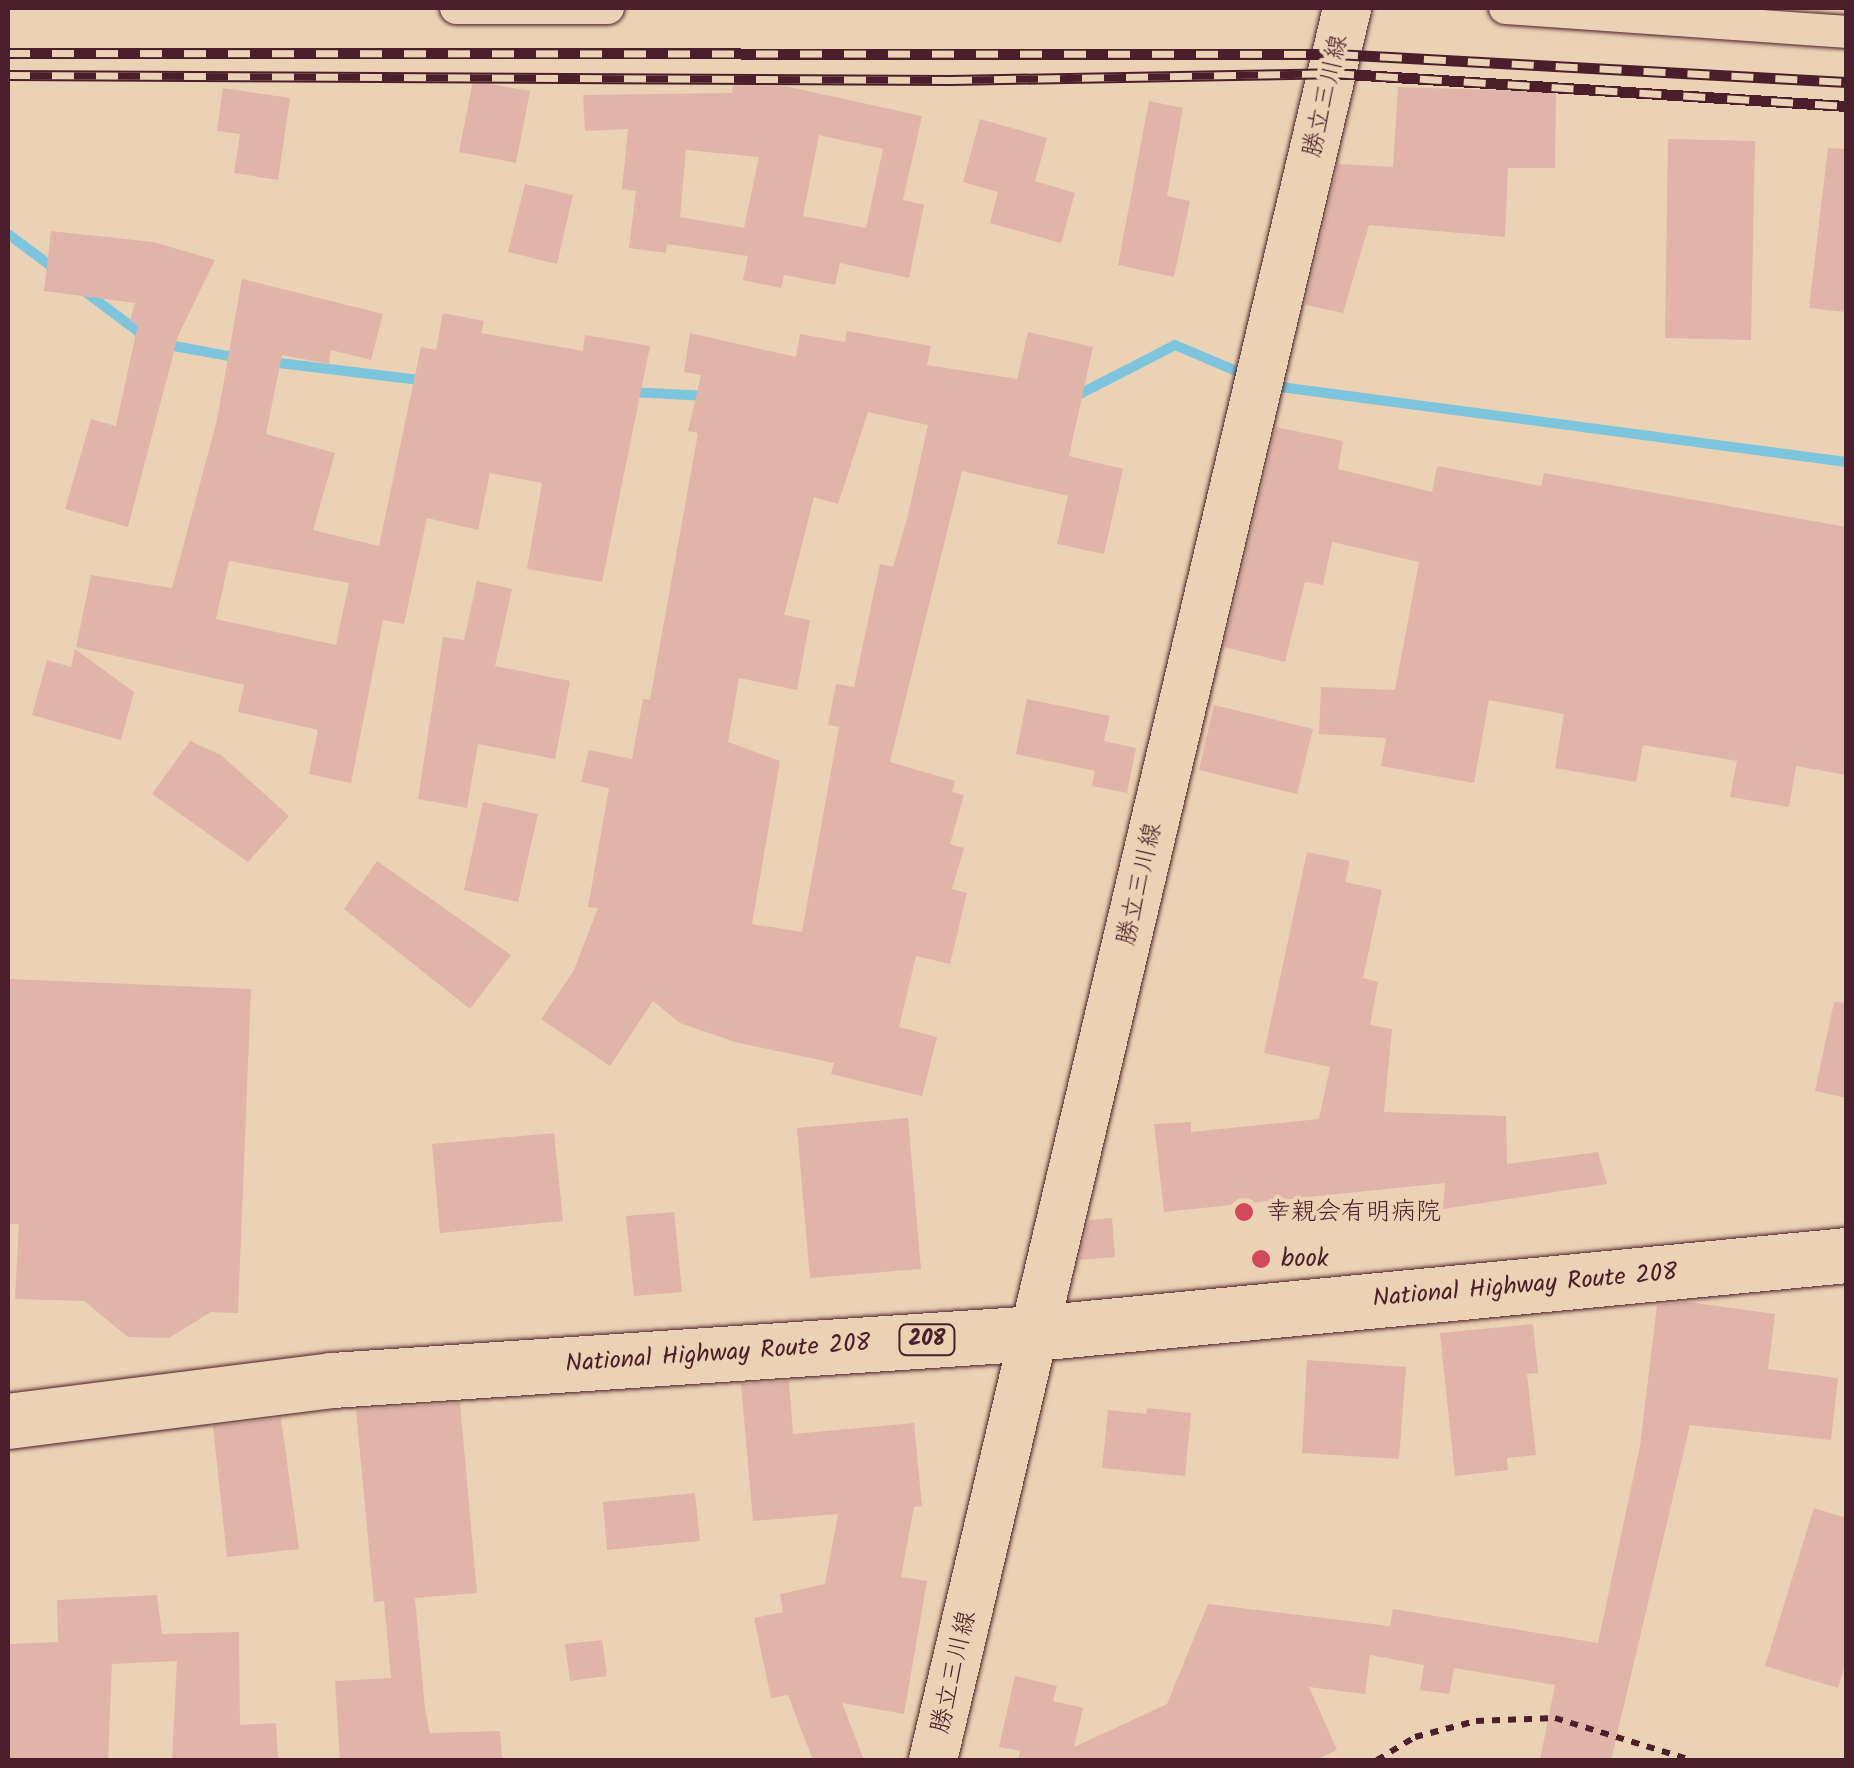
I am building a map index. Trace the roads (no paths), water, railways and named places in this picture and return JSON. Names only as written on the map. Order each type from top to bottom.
[{"type":"highway","name":"National Highway Route 208","points":[[8,1420],[332,1380],[1034,1333],[1846,1256]]},
{"type":"main road","name":"勝立三川線","points":[[933,1760],[1347,8]]},
{"type":"street","points":[[456,8],[608,8]]},
{"type":"street","points":[[1505,8],[1669,12],[1846,32]]},
{"type":"waterway","points":[[8,234],[55,269]]},
{"type":"waterway","points":[[84,291],[147,338]]},
{"type":"waterway","points":[[163,344],[239,358]]},
{"type":"waterway","points":[[1072,398],[1175,345],[1248,376]]},
{"type":"waterway","points":[[271,362],[428,381]]},
{"type":"waterway","points":[[1273,386],[1846,462]]},
{"type":"waterway","points":[[630,392],[707,396]]},
{"type":"railway","points":[[8,53],[1336,54],[1846,82]]},
{"type":"railway","points":[[8,75],[950,80],[1332,73],[1846,106]]},
{"type":"place","name":"幸親会有明病院","points":[[1244,1212]]},
{"type":"place","name":"book","points":[[1261,1259]]}]
